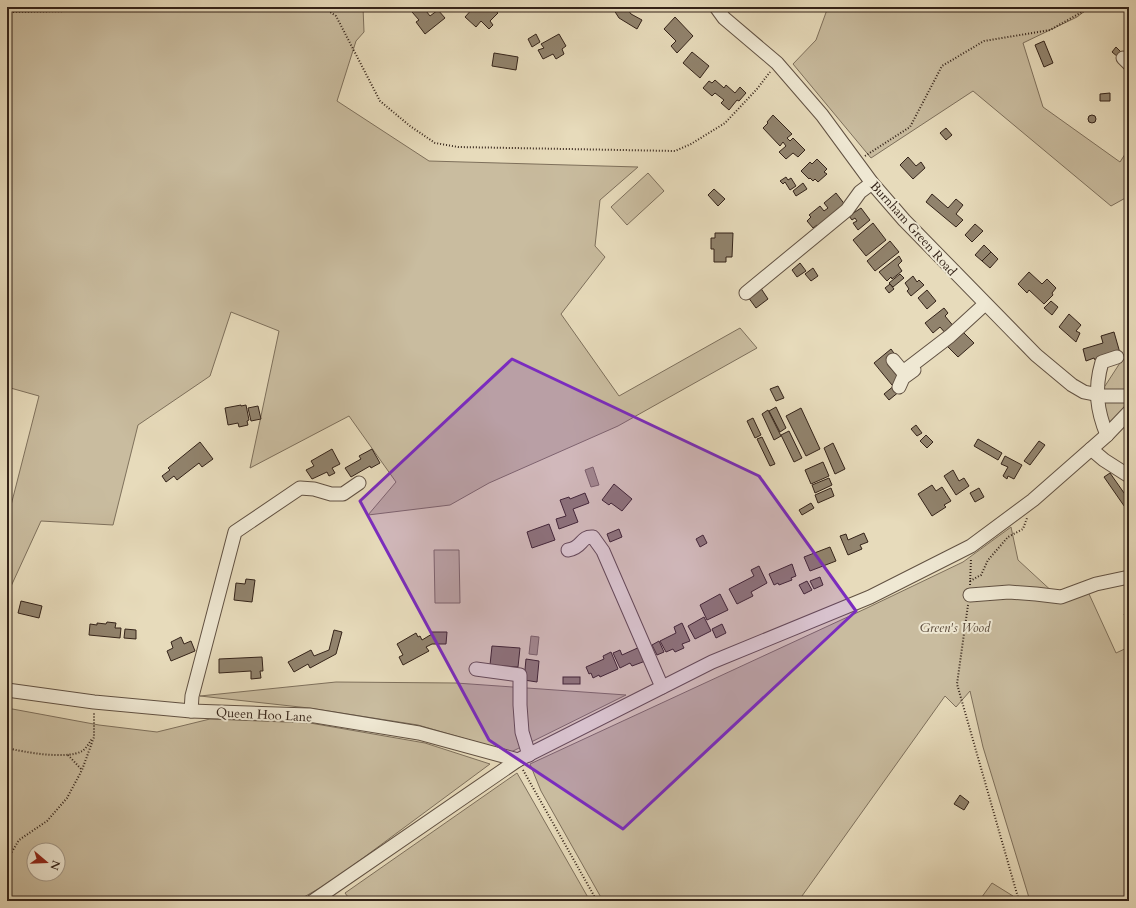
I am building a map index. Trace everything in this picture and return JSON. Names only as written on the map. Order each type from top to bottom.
[{"type":"street","name":"Burnham Green Road","points":[[716,7],[724,18],[777,63],[822,115],[872,183],[904,220],[987,307],[1036,355],[1072,385],[1084,392],[1096,396],[1129,396]]},
{"type":"street","points":[[746,293],[846,210],[860,192],[872,183]]},
{"type":"street","points":[[893,360],[903,372],[987,307]]},
{"type":"street","points":[[899,387],[903,378],[978,320],[987,307]]},
{"type":"street","points":[[1107,436],[1096,396],[1102,362],[1117,357]]},
{"type":"street","points":[[313,901],[523,757],[712,662],[870,597],[972,546],[1033,500],[1107,436],[1129,412]]},
{"type":"street","points":[[1091,450],[1129,476]]},
{"type":"street","points":[[192,711],[192,696],[234,532],[300,488],[314,489],[331,494],[342,494],[359,483]]},
{"type":"street","points":[[568,550],[579,546],[584,538],[593,537],[603,551],[662,687]]},
{"type":"street","points":[[970,595],[1008,592],[1061,597],[1096,584],[1129,577]]},
{"type":"street","points":[[476,669],[520,675],[523,757]]},
{"type":"street","name":"Queen Hoo Lane","points":[[7,690],[94,702],[192,711],[317,716],[419,733],[523,757]]},
{"type":"path","points":[[7,12],[201,9],[208,7]]},
{"type":"path","points":[[323,7],[336,16],[380,101],[410,126],[435,143],[458,147],[675,150],[691,144],[725,123],[757,89],[777,63]]},
{"type":"path","points":[[857,162],[910,127],[942,66],[984,41],[1050,30],[1092,7]]},
{"type":"path","points":[[970,581],[981,575],[988,560],[1008,537],[1023,529],[1033,500]]},
{"type":"path","points":[[972,546],[970,595],[957,684],[1019,901]]},
{"type":"path","points":[[7,860],[19,840],[47,821],[67,798],[82,770],[94,737],[94,702]]},
{"type":"path","points":[[7,748],[24,752],[68,755],[82,751],[94,737]]},
{"type":"path","points":[[68,755],[82,770]]},
{"type":"path","points":[[523,757],[597,901]]},
{"type":"highlighted area","points":[[512,359],[759,476],[856,611],[623,829],[489,740],[360,501]]},
{"type":"green space","points":[[7,7],[363,7],[364,32],[356,41],[337,101],[429,161],[638,167],[600,200],[595,246],[605,257],[561,314],[619,396],[740,328],[757,348],[618,426],[489,483],[450,505],[368,515],[396,482],[349,416],[250,468],[279,331],[231,312],[210,376],[138,425],[113,525],[41,521],[7,595],[7,521],[39,396],[7,387]]},
{"type":"green space","points":[[828,7],[1090,7],[1077,17],[1023,43],[1043,107],[1120,162],[1129,148],[1129,196],[1111,206],[973,91],[871,158],[793,64],[816,40]]},
{"type":"green space","points":[[648,173],[664,191],[627,225],[611,207]]},
{"type":"green space","points":[[1129,349],[1129,392],[1100,391],[1101,385],[1105,386]]},
{"type":"green space","points":[[1129,400],[1129,406],[1111,423],[1108,423],[1102,401]]},
{"type":"green space","name":"Green's Wood","points":[[1011,527],[1018,560],[1056,595],[1084,583],[1116,653],[1129,647],[1129,901],[1030,901],[983,747],[970,691],[956,707],[945,696],[802,896],[809,901],[603,901],[541,791],[530,764],[963,562]]},
{"type":"green space","points":[[434,550],[459,550],[460,603],[435,603]]},
{"type":"green space","points":[[336,682],[456,683],[626,695],[511,752],[418,725],[309,708],[200,696]]},
{"type":"green space","points":[[7,708],[99,725],[157,732],[210,719],[310,723],[425,743],[490,764],[332,881],[297,901],[7,901]]},
{"type":"green space","points":[[517,773],[590,901],[351,901],[345,893]]},
{"type":"green space","points":[[992,883],[1013,896],[1014,901],[979,901]]},
{"type":"shaded area","points":[[593,467],[599,485],[591,487],[585,470]]},
{"type":"shaded area","points":[[531,636],[539,637],[537,655],[529,654]]},
{"type":"building","points":[[418,7],[423,7],[430,16],[438,10],[445,18],[425,34],[416,22],[419,20],[412,12]]},
{"type":"building","points":[[474,7],[491,7],[498,13],[490,21],[493,25],[489,29],[481,21],[476,27],[465,17]]},
{"type":"building","points":[[612,7],[626,7],[631,14],[642,20],[637,29],[619,18]]},
{"type":"building","points":[[675,17],[693,36],[677,53],[671,46],[676,41],[664,29]]},
{"type":"building","points":[[536,34],[540,42],[532,47],[528,39]]},
{"type":"building","points":[[559,34],[566,46],[562,49],[564,54],[556,59],[553,54],[543,59],[538,50],[544,48],[541,44]]},
{"type":"building","points":[[1044,41],[1053,63],[1044,67],[1035,45]]},
{"type":"building","points":[[1116,47],[1122,53],[1118,57],[1112,52]]},
{"type":"building","points":[[692,52],[709,66],[700,78],[683,63]]},
{"type":"building","points":[[494,53],[518,57],[516,70],[492,66]]},
{"type":"building","points":[[715,80],[724,88],[726,85],[735,93],[740,87],[746,93],[739,101],[737,100],[729,110],[721,103],[724,100],[715,93],[712,96],[703,88],[709,81],[712,83]]},
{"type":"building","points":[[1110,93],[1110,101],[1100,101],[1100,94]]},
{"type":"building","points":[[773,115],[792,134],[787,138],[790,141],[793,138],[805,150],[798,157],[793,153],[786,159],[779,152],[786,146],[783,142],[780,146],[763,128]]},
{"type":"building","points":[[1090,115],[1094,115],[1096,119],[1094,123],[1090,123],[1088,121],[1088,117]]},
{"type":"building","points":[[946,128],[952,135],[946,140],[940,133]]},
{"type":"building","points":[[908,157],[916,166],[921,162],[925,168],[913,179],[900,165]]},
{"type":"building","points":[[817,159],[827,169],[824,172],[827,174],[818,182],[815,179],[813,181],[810,178],[809,179],[801,171],[810,162],[812,164]]},
{"type":"building","points":[[786,177],[788,180],[791,178],[796,186],[790,190],[785,182],[783,184],[780,181]]},
{"type":"building","points":[[803,183],[807,189],[796,196],[793,191]]},
{"type":"building","points":[[714,189],[725,199],[718,206],[708,195]]},
{"type":"building","points":[[836,193],[846,206],[819,228],[817,225],[813,228],[807,221],[811,217],[809,215],[820,206],[824,211],[828,208],[824,203]]},
{"type":"building","points":[[932,194],[948,208],[956,199],[963,205],[956,214],[963,220],[956,227],[926,202]]},
{"type":"building","points":[[861,208],[870,220],[858,230],[853,223],[857,221],[855,218],[852,220],[849,216]]},
{"type":"building","points":[[873,223],[886,240],[866,256],[853,240]]},
{"type":"building","points":[[975,224],[983,231],[972,242],[965,235]]},
{"type":"building","points":[[715,233],[733,233],[732,257],[726,257],[726,262],[714,262],[714,249],[711,249],[711,238],[715,238]]},
{"type":"building","points":[[890,241],[899,252],[875,271],[867,261]]},
{"type":"building","points":[[984,245],[991,252],[982,261],[975,255]]},
{"type":"building","points":[[991,252],[998,259],[990,268],[982,261]]},
{"type":"building","points":[[899,256],[902,261],[898,265],[902,271],[887,281],[879,272]]},
{"type":"building","points":[[800,263],[806,271],[797,277],[792,270]]},
{"type":"building","points":[[813,268],[818,276],[811,281],[805,274]]},
{"type":"building","points":[[1029,272],[1042,284],[1047,279],[1056,288],[1052,293],[1053,295],[1044,304],[1029,290],[1027,293],[1018,284]]},
{"type":"building","points":[[900,274],[904,278],[893,287],[889,283]]},
{"type":"building","points":[[913,276],[917,282],[919,280],[924,285],[911,296],[907,291],[909,289],[905,283]]},
{"type":"building","points":[[890,284],[894,289],[889,293],[885,288]]},
{"type":"building","points":[[760,287],[768,299],[756,308],[748,297]]},
{"type":"building","points":[[927,290],[936,301],[927,309],[918,298]]},
{"type":"building","points":[[1051,301],[1058,307],[1052,315],[1044,308]]},
{"type":"building","points":[[944,308],[948,313],[945,316],[955,328],[947,335],[940,327],[933,333],[925,323]]},
{"type":"building","points":[[1069,314],[1081,325],[1076,331],[1080,333],[1076,342],[1059,327]]},
{"type":"building","points":[[963,332],[974,343],[958,357],[947,346]]},
{"type":"building","points":[[1114,332],[1120,353],[1086,361],[1083,349],[1103,343],[1101,336]]},
{"type":"building","points":[[891,349],[896,356],[887,364],[899,378],[892,385],[874,363]]},
{"type":"building","points":[[895,385],[900,391],[889,400],[884,394]]},
{"type":"building","points":[[778,386],[784,398],[776,401],[770,389]]},
{"type":"building","points":[[246,405],[249,420],[247,421],[248,425],[239,427],[238,423],[228,425],[225,408]]},
{"type":"building","points":[[258,406],[261,419],[251,421],[248,408]]},
{"type":"building","points":[[776,407],[786,428],[780,432],[769,411]]},
{"type":"building","points":[[801,408],[820,449],[806,456],[786,416]]},
{"type":"building","points":[[768,410],[781,436],[774,440],[762,414]]},
{"type":"building","points":[[753,418],[761,435],[755,438],[747,421]]},
{"type":"building","points":[[916,425],[922,433],[917,436],[911,429]]},
{"type":"building","points":[[789,431],[802,458],[794,462],[781,435]]},
{"type":"building","points":[[926,435],[933,442],[927,448],[920,441]]},
{"type":"building","points":[[762,437],[775,464],[770,466],[757,439]]},
{"type":"building","points":[[978,439],[1002,453],[998,460],[974,446]]},
{"type":"building","points":[[1039,441],[1045,445],[1030,465],[1024,461]]},
{"type":"building","points":[[200,442],[213,459],[202,467],[199,463],[177,480],[174,476],[166,482],[162,476],[170,470],[168,468]]},
{"type":"building","points":[[833,443],[845,469],[835,474],[824,448]]},
{"type":"building","points":[[332,449],[340,464],[332,468],[335,473],[329,476],[327,472],[312,479],[306,470],[314,466],[311,461]]},
{"type":"building","points":[[372,449],[380,463],[371,468],[370,466],[351,477],[345,468],[361,459],[359,456]]},
{"type":"building","points":[[1005,456],[1022,465],[1014,479],[1008,476],[1007,479],[1003,476],[1008,467],[1001,464]]},
{"type":"building","points":[[823,462],[829,476],[811,484],[805,470]]},
{"type":"building","points":[[953,470],[959,481],[964,478],[969,486],[956,495],[944,476]]},
{"type":"building","points":[[1110,473],[1129,500],[1129,513],[1104,477]]},
{"type":"building","points":[[829,478],[832,485],[815,493],[812,485]]},
{"type":"building","points":[[614,484],[632,499],[622,511],[611,503],[609,505],[602,500]]},
{"type":"building","points":[[932,485],[936,491],[942,487],[951,501],[944,505],[946,507],[932,516],[918,494]]},
{"type":"building","points":[[831,488],[834,496],[818,503],[815,495]]},
{"type":"building","points":[[979,488],[984,497],[975,502],[970,493]]},
{"type":"building","points":[[585,493],[589,503],[573,509],[578,522],[559,529],[556,519],[566,516],[560,500],[569,497],[570,499]]},
{"type":"building","points":[[811,503],[814,508],[802,515],[799,510]]},
{"type":"building","points":[[549,524],[555,540],[532,548],[527,532]]},
{"type":"building","points":[[619,529],[622,537],[610,542],[607,534]]},
{"type":"building","points":[[864,533],[868,542],[860,545],[862,549],[848,555],[840,536],[846,534],[848,540]]},
{"type":"building","points":[[703,535],[707,543],[700,547],[696,539]]},
{"type":"building","points":[[830,547],[836,561],[810,571],[804,557]]},
{"type":"building","points":[[792,564],[796,576],[791,578],[792,580],[779,585],[778,583],[774,585],[769,574]]},
{"type":"building","points":[[759,566],[767,583],[751,592],[753,596],[737,604],[729,589],[754,576],[751,570]]},
{"type":"building","points":[[820,577],[823,585],[814,589],[810,581]]},
{"type":"building","points":[[246,579],[255,580],[252,602],[234,600],[236,583],[245,584]]},
{"type":"building","points":[[807,581],[812,590],[804,594],[799,585]]},
{"type":"building","points":[[720,594],[728,610],[707,620],[700,605]]},
{"type":"building","points":[[21,601],[42,606],[39,618],[18,613]]},
{"type":"building","points":[[1129,612],[1129,623],[1124,614]]},
{"type":"building","points":[[704,617],[711,631],[695,639],[688,626]]},
{"type":"building","points":[[107,622],[116,623],[115,628],[121,628],[120,638],[89,635],[90,624],[106,624]]},
{"type":"building","points":[[682,623],[690,641],[682,644],[684,648],[675,652],[673,649],[666,652],[660,641],[676,633],[674,627]]},
{"type":"building","points":[[722,624],[726,633],[716,638],[712,629]]},
{"type":"building","points":[[125,629],[136,630],[136,639],[124,638]]},
{"type":"building","points":[[334,630],[342,632],[336,654],[310,668],[308,664],[294,672],[288,662],[311,650],[314,656],[329,650]]},
{"type":"building","points":[[432,632],[447,632],[446,644],[432,644],[426,647],[429,651],[403,665],[399,657],[403,655],[397,644],[416,633],[422,640],[432,634]]},
{"type":"building","points":[[181,637],[184,644],[191,641],[195,651],[171,661],[167,651],[173,648],[171,642]]},
{"type":"building","points":[[659,641],[664,652],[657,655],[652,645]]},
{"type":"building","points":[[492,646],[520,648],[518,667],[490,665]]},
{"type":"building","points":[[642,646],[648,660],[632,666],[630,663],[620,668],[613,653],[620,650],[622,655]]},
{"type":"building","points":[[611,652],[618,669],[600,677],[599,675],[593,678],[591,673],[589,674],[586,667],[604,659],[603,656]]},
{"type":"building","points":[[262,657],[263,671],[260,671],[261,678],[251,679],[251,671],[219,673],[219,659]]},
{"type":"building","points":[[526,659],[539,661],[537,682],[524,680]]},
{"type":"building","points":[[563,677],[580,677],[580,684],[563,684]]},
{"type":"building","points":[[960,795],[969,802],[964,810],[954,804]]}]
